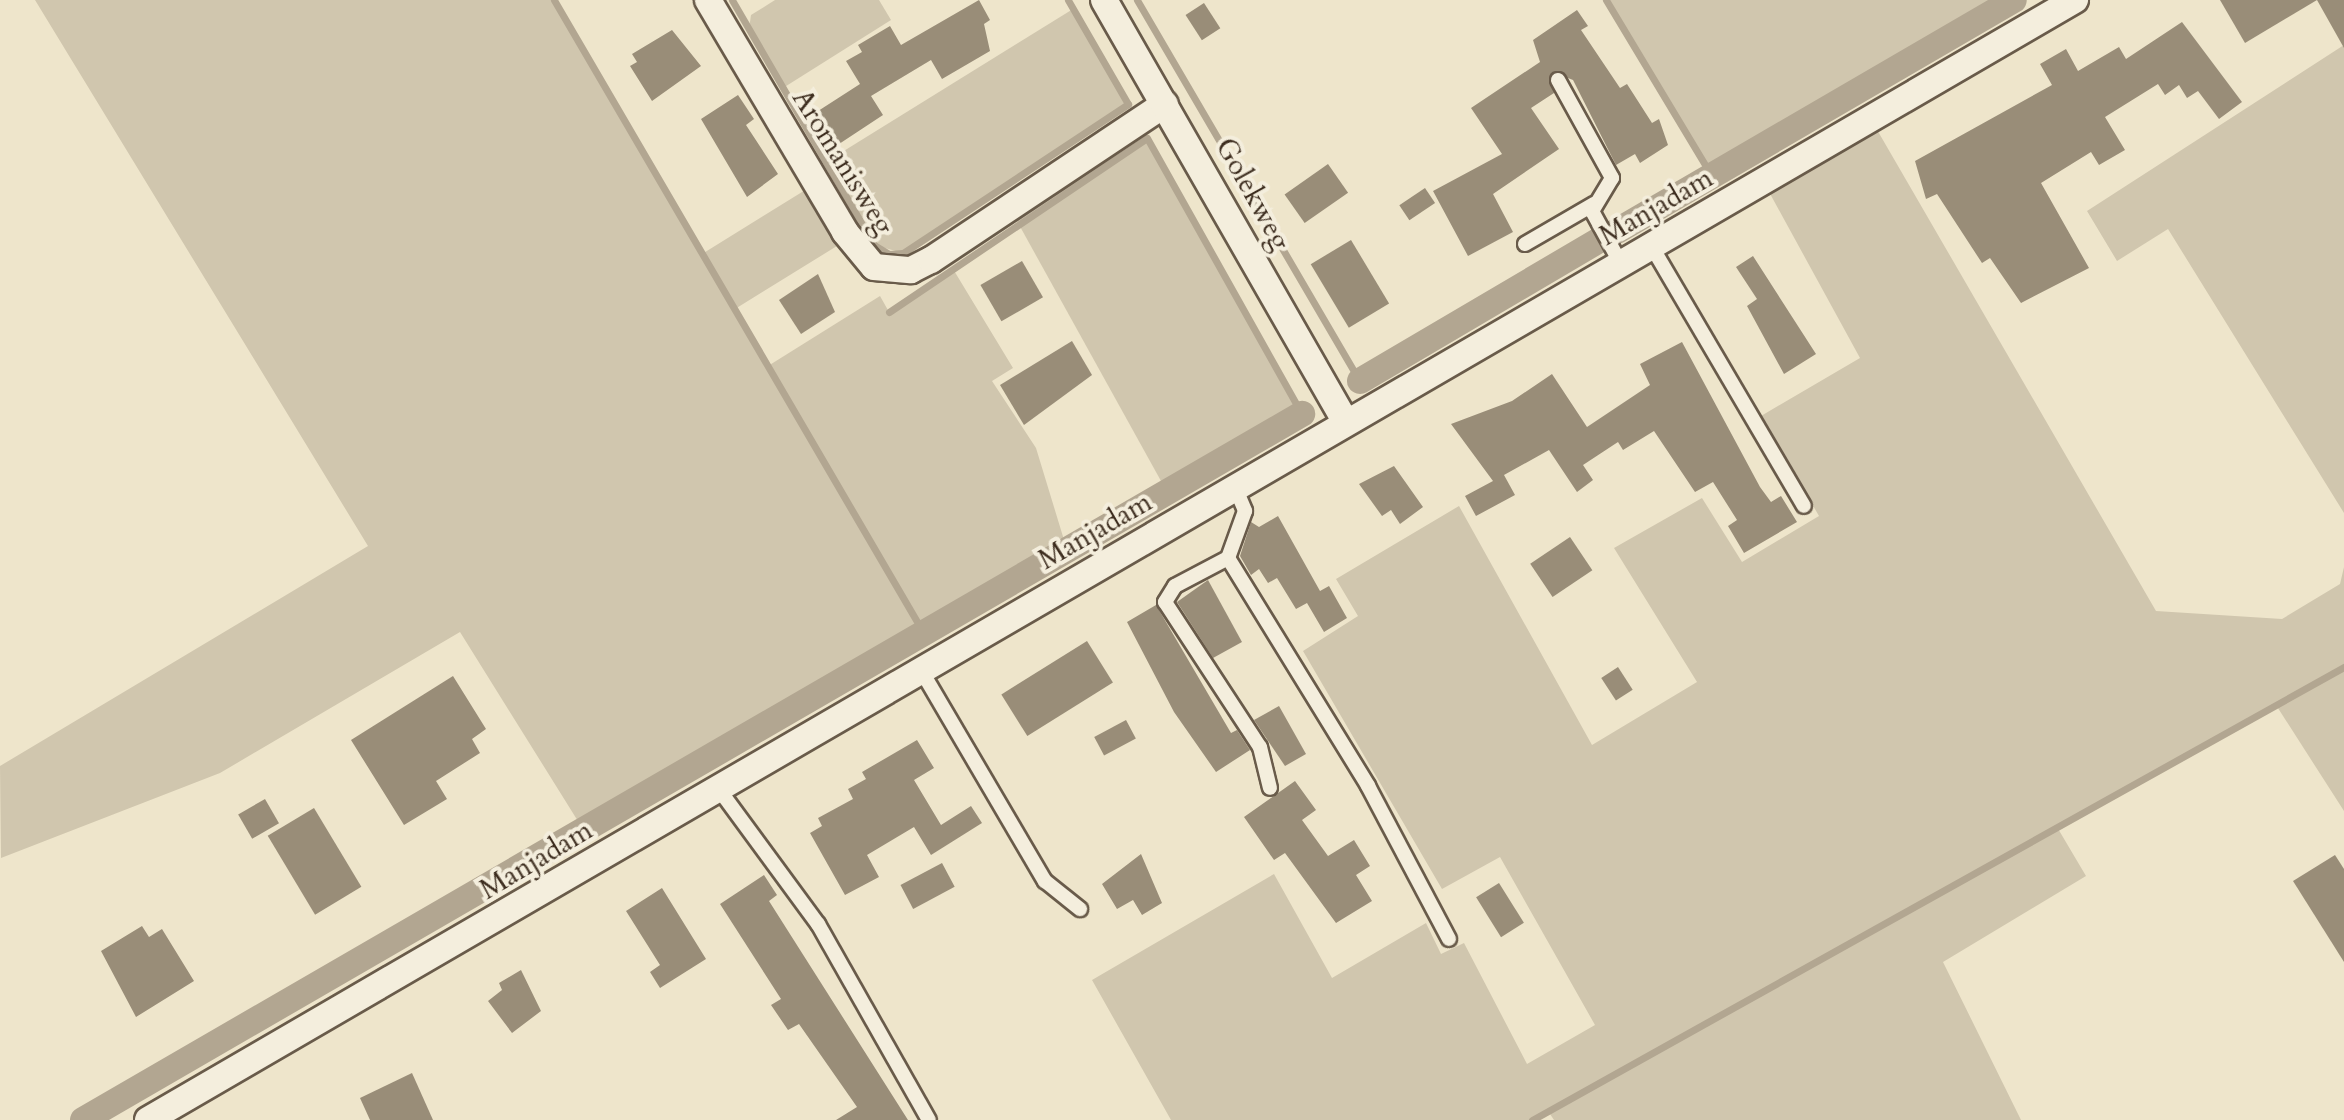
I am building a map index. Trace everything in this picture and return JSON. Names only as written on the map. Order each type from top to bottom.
[{"type":"street","name":"Aromanisweg","points":[[708,0],[845,232],[874,267],[911,270],[931,260],[1165,104]]},
{"type":"street","name":"Golekweg","points":[[1104,0],[1345,421]]},
{"type":"street","name":"Manjadam","points":[[148,1120],[1345,421],[1652,247],[2075,0]]},
{"type":"lane","points":[[1525,244],[1594,204],[1612,178],[1558,80]]},
{"type":"lane","points":[[1594,204],[1621,264]]},
{"type":"lane","points":[[1652,247],[1804,506]]},
{"type":"lane","points":[[1235,487],[1245,511],[1228,558],[1175,586],[1165,602],[1260,747],[1270,788]]},
{"type":"lane","points":[[1228,558],[1368,786],[1449,939]]},
{"type":"lane","points":[[921,670],[1045,881],[1080,909]]},
{"type":"lane","points":[[718,788],[818,924],[929,1120]]},
{"type":"shaded area","points":[[35,0],[554,0],[702,254],[815,184],[845,241],[735,309],[768,366],[880,296],[889,312],[953,269],[1013,368],[992,381],[1036,448],[1068,553],[586,834],[460,632],[220,773],[1,858],[0,766],[368,546]]},
{"type":"shaded area","points":[[775,0],[879,0],[891,20],[783,88],[749,29],[751,15]]},
{"type":"shaded area","points":[[1606,0],[2014,0],[1713,178]]},
{"type":"shaded area","points":[[1073,9],[1128,104],[903,253],[874,245],[826,162]]},
{"type":"shaded area","points":[[2344,45],[2344,513],[2168,229],[2117,261],[2087,211]]},
{"type":"shaded area","points":[[1876,128],[2156,611],[2282,619],[2340,584],[2344,567],[2344,811],[2276,705],[2057,827],[2086,876],[1943,962],[2021,1120],[1554,1120],[1548,1111],[1532,1120],[1171,1120],[1092,980],[1274,874],[1332,978],[1426,923],[1441,954],[1464,943],[1527,1064],[1595,1025],[1500,857],[1442,889],[1303,651],[1358,616],[1336,579],[1459,506],[1592,745],[1697,682],[1614,548],[1702,498],[1742,562],[1819,516],[1761,416],[1860,358],[1768,190]]},
{"type":"shaded area","points":[[1147,138],[1301,415],[1166,490],[1012,213]]},
{"type":"building","points":[[979,0],[990,20],[984,24],[990,51],[942,79],[931,60],[871,96],[883,115],[836,146],[815,113],[860,84],[846,61],[862,52],[858,45],[890,26],[901,45]]},
{"type":"building","points":[[2220,0],[2317,0],[2245,43]]},
{"type":"building","points":[[2317,0],[2344,0],[2344,48]]},
{"type":"building","points":[[1204,3],[1220,28],[1202,40],[1186,15]]},
{"type":"building","points":[[1577,10],[1588,26],[1581,30],[1620,88],[1627,84],[1652,123],[1659,119],[1668,145],[1640,163],[1635,154],[1616,165],[1573,80],[1553,72],[1554,93],[1531,108],[1559,149],[1493,194],[1513,232],[1468,256],[1433,191],[1502,154],[1471,108],[1540,62],[1533,40]]},
{"type":"building","points":[[2182,22],[2242,102],[2219,119],[2198,91],[2187,98],[2179,85],[2165,95],[2158,84],[2105,117],[2125,150],[2099,165],[2091,152],[2041,183],[2089,268],[2021,303],[1990,258],[1982,263],[1937,194],[1926,199],[1915,161],[2052,85],[2040,64],[2066,49],[2078,71],[2119,47],[2126,59]]},
{"type":"building","points":[[672,30],[701,66],[652,101],[630,66],[637,62],[632,54]]},
{"type":"building","points":[[738,95],[754,119],[746,125],[778,174],[747,197],[701,119]]},
{"type":"building","points":[[1328,164],[1348,193],[1305,223],[1285,194]]},
{"type":"building","points":[[1425,188],[1435,203],[1409,220],[1399,205]]},
{"type":"building","points":[[1351,240],[1389,303],[1349,328],[1311,264]]},
{"type":"building","points":[[1753,256],[1816,354],[1784,374],[1747,306],[1757,299],[1736,267]]},
{"type":"building","points":[[1022,261],[1043,297],[1001,321],[980,285]]},
{"type":"building","points":[[818,274],[835,312],[801,334],[779,300]]},
{"type":"building","points":[[1072,341],[1092,375],[1024,425],[1000,385]]},
{"type":"building","points":[[1682,342],[1760,487],[1771,502],[1781,496],[1797,522],[1744,553],[1728,526],[1737,520],[1713,482],[1695,492],[1654,431],[1623,450],[1618,442],[1583,465],[1593,480],[1577,492],[1549,450],[1504,475],[1515,495],[1476,516],[1465,496],[1493,481],[1451,424],[1512,401],[1552,374],[1587,427],[1650,385],[1640,364]]},
{"type":"building","points":[[1394,466],[1423,507],[1400,524],[1391,510],[1382,516],[1359,484]]},
{"type":"building","points":[[1278,516],[1320,591],[1329,586],[1347,618],[1324,632],[1307,603],[1296,609],[1277,578],[1268,583],[1259,569],[1251,575],[1240,556],[1251,522],[1259,527]]},
{"type":"building","points":[[1570,537],[1592,570],[1553,597],[1530,564]]},
{"type":"building","points":[[1208,580],[1242,642],[1213,658],[1177,602]]},
{"type":"building","points":[[1156,605],[1231,733],[1237,730],[1250,750],[1216,772],[1174,712],[1127,622]]},
{"type":"building","points":[[1087,641],[1113,683],[1027,736],[1001,695]]},
{"type":"building","points":[[1618,667],[1633,690],[1616,701],[1601,678]]},
{"type":"building","points":[[453,676],[486,729],[472,739],[480,753],[436,781],[447,799],[404,825],[351,740]]},
{"type":"building","points":[[1279,706],[1306,754],[1285,766],[1254,720]]},
{"type":"building","points":[[1126,720],[1136,739],[1104,755],[1094,737]]},
{"type":"building","points":[[917,740],[934,768],[914,780],[941,825],[971,806],[982,823],[931,855],[914,827],[867,855],[879,877],[845,895],[810,833],[822,826],[818,818],[853,799],[848,789],[866,779],[862,772]]},
{"type":"building","points":[[1295,781],[1316,810],[1302,820],[1328,856],[1354,840],[1370,866],[1356,875],[1372,901],[1336,923],[1285,853],[1274,860],[1244,817]]},
{"type":"building","points":[[265,799],[279,823],[252,839],[238,814]]},
{"type":"building","points":[[314,808],[361,887],[315,915],[268,836]]},
{"type":"building","points":[[1141,854],[1162,903],[1142,915],[1133,900],[1117,909],[1102,884]]},
{"type":"building","points":[[2335,855],[2344,869],[2344,962],[2293,881]]},
{"type":"building","points":[[942,863],[955,887],[913,909],[901,885]]},
{"type":"building","points":[[764,875],[777,895],[769,901],[908,1120],[836,1120],[857,1107],[799,1024],[788,1030],[771,1005],[781,999],[720,904]]},
{"type":"building","points":[[1499,883],[1524,923],[1501,937],[1476,897]]},
{"type":"building","points":[[662,888],[706,959],[660,988],[650,972],[660,965],[626,911]]},
{"type":"building","points":[[142,926],[149,937],[162,929],[194,981],[136,1017],[101,951]]},
{"type":"building","points":[[521,970],[541,1011],[512,1033],[488,1001],[502,990],[499,983]]},
{"type":"building","points":[[412,1073],[433,1120],[370,1120],[360,1098]]},
{"type":"waterway","points":[[554,0],[926,637]]},
{"type":"waterway","points":[[732,0],[874,245],[889,254],[903,253],[1128,104],[1068,0]]},
{"type":"waterway","points":[[1137,0],[1360,381]]},
{"type":"waterway","points":[[1606,0],[1713,178]]},
{"type":"waterway","points":[[1617,231],[2014,0]]},
{"type":"waterway","points":[[889,312],[1147,138],[1302,414]]},
{"type":"waterway","points":[[1360,381],[1598,241]]},
{"type":"waterway","points":[[83,1120],[1302,414]]},
{"type":"waterway","points":[[1532,1120],[2344,667]]}]
